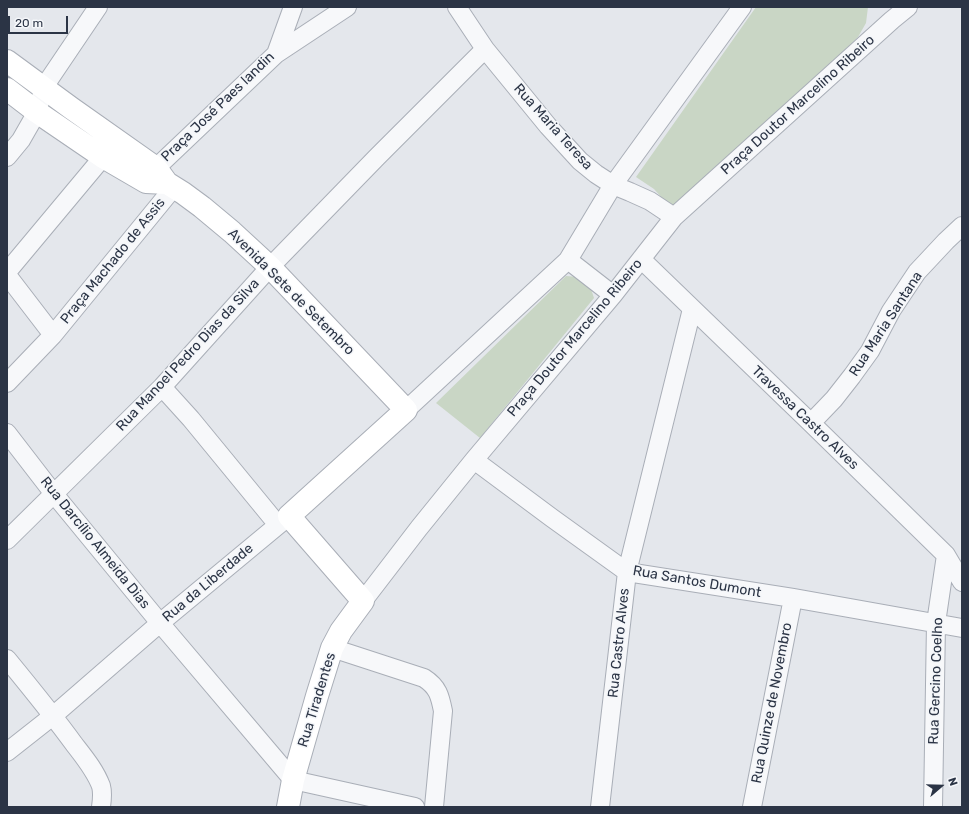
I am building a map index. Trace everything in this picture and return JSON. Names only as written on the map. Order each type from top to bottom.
[{"type":"main road","name":"Avenida Sete de Setembro","points":[[10,71],[44,87],[161,180],[202,207],[226,227],[270,267],[406,410]]},
{"type":"main road","name":"Avenida Sete de Setembro","points":[[7,89],[37,112],[103,157],[161,180]]},
{"type":"main road","name":"Rua da Liberdade","points":[[284,520],[406,410]]},
{"type":"main road","points":[[284,520],[363,601]]},
{"type":"main road","name":"Rua Tiradentes","points":[[288,807],[293,780],[332,648],[341,631],[363,601]]},
{"type":"street","points":[[7,157],[21,140],[37,112],[44,87],[98,7]]},
{"type":"street","name":"Praça José Paes landin","points":[[161,180],[276,54],[293,7]]},
{"type":"street","points":[[276,54],[347,7]]},
{"type":"street","name":"Rua Maria Teresa","points":[[457,7],[485,49],[548,126],[580,161],[613,185],[650,201],[674,217]]},
{"type":"street","points":[[406,410],[568,260],[613,185],[742,7]]},
{"type":"street","name":"Praça Doutor Marcelino Ribeiro","points":[[363,601],[474,460],[613,295],[674,217],[891,13],[908,7]]},
{"type":"street","name":"Rua Manoel Pedro Dias da Silva","points":[[7,540],[162,387],[270,267],[485,49]]},
{"type":"street","points":[[7,272],[103,157]]},
{"type":"street","name":"Praça Machado de Assis","points":[[7,383],[52,335],[161,180]]},
{"type":"street","name":"Rua Maria Santana","points":[[811,423],[834,399],[870,351],[891,311],[918,272],[962,226]]},
{"type":"street","name":"Travessa Castro Alves","points":[[641,259],[946,555],[962,582]]},
{"type":"street","points":[[568,260],[613,295]]},
{"type":"street","name":"Praça Machado de Assis","points":[[7,276],[52,335]]},
{"type":"street","name":"Rua Santos Dumont","points":[[692,309],[627,572],[793,598],[962,628]]},
{"type":"street","points":[[162,387],[284,520]]},
{"type":"street","name":"Rua Darcílio Almeida Dias","points":[[7,433],[54,494],[160,623],[293,780]]},
{"type":"street","name":"Rua Castro Alves","points":[[474,460],[627,572],[600,807]]},
{"type":"street","name":"Rua da Liberdade","points":[[7,752],[54,715],[160,623],[284,520]]},
{"type":"street","name":"Rua Gercino Coelho","points":[[933,807],[936,623],[946,555]]},
{"type":"street","name":"Rua Quinze de Novembro","points":[[752,807],[793,598]]},
{"type":"street","points":[[332,648],[424,678],[436,688],[440,697],[443,711],[434,807]]},
{"type":"street","points":[[7,659],[54,715],[98,778],[103,797],[101,807]]},
{"type":"street","points":[[293,780],[415,807]]},
{"type":"green space","points":[[756,7],[868,7],[866,23],[858,37],[671,208],[654,189],[636,177]]},
{"type":"green space","points":[[566,276],[578,277],[590,286],[594,298],[480,438],[436,403]]}]
